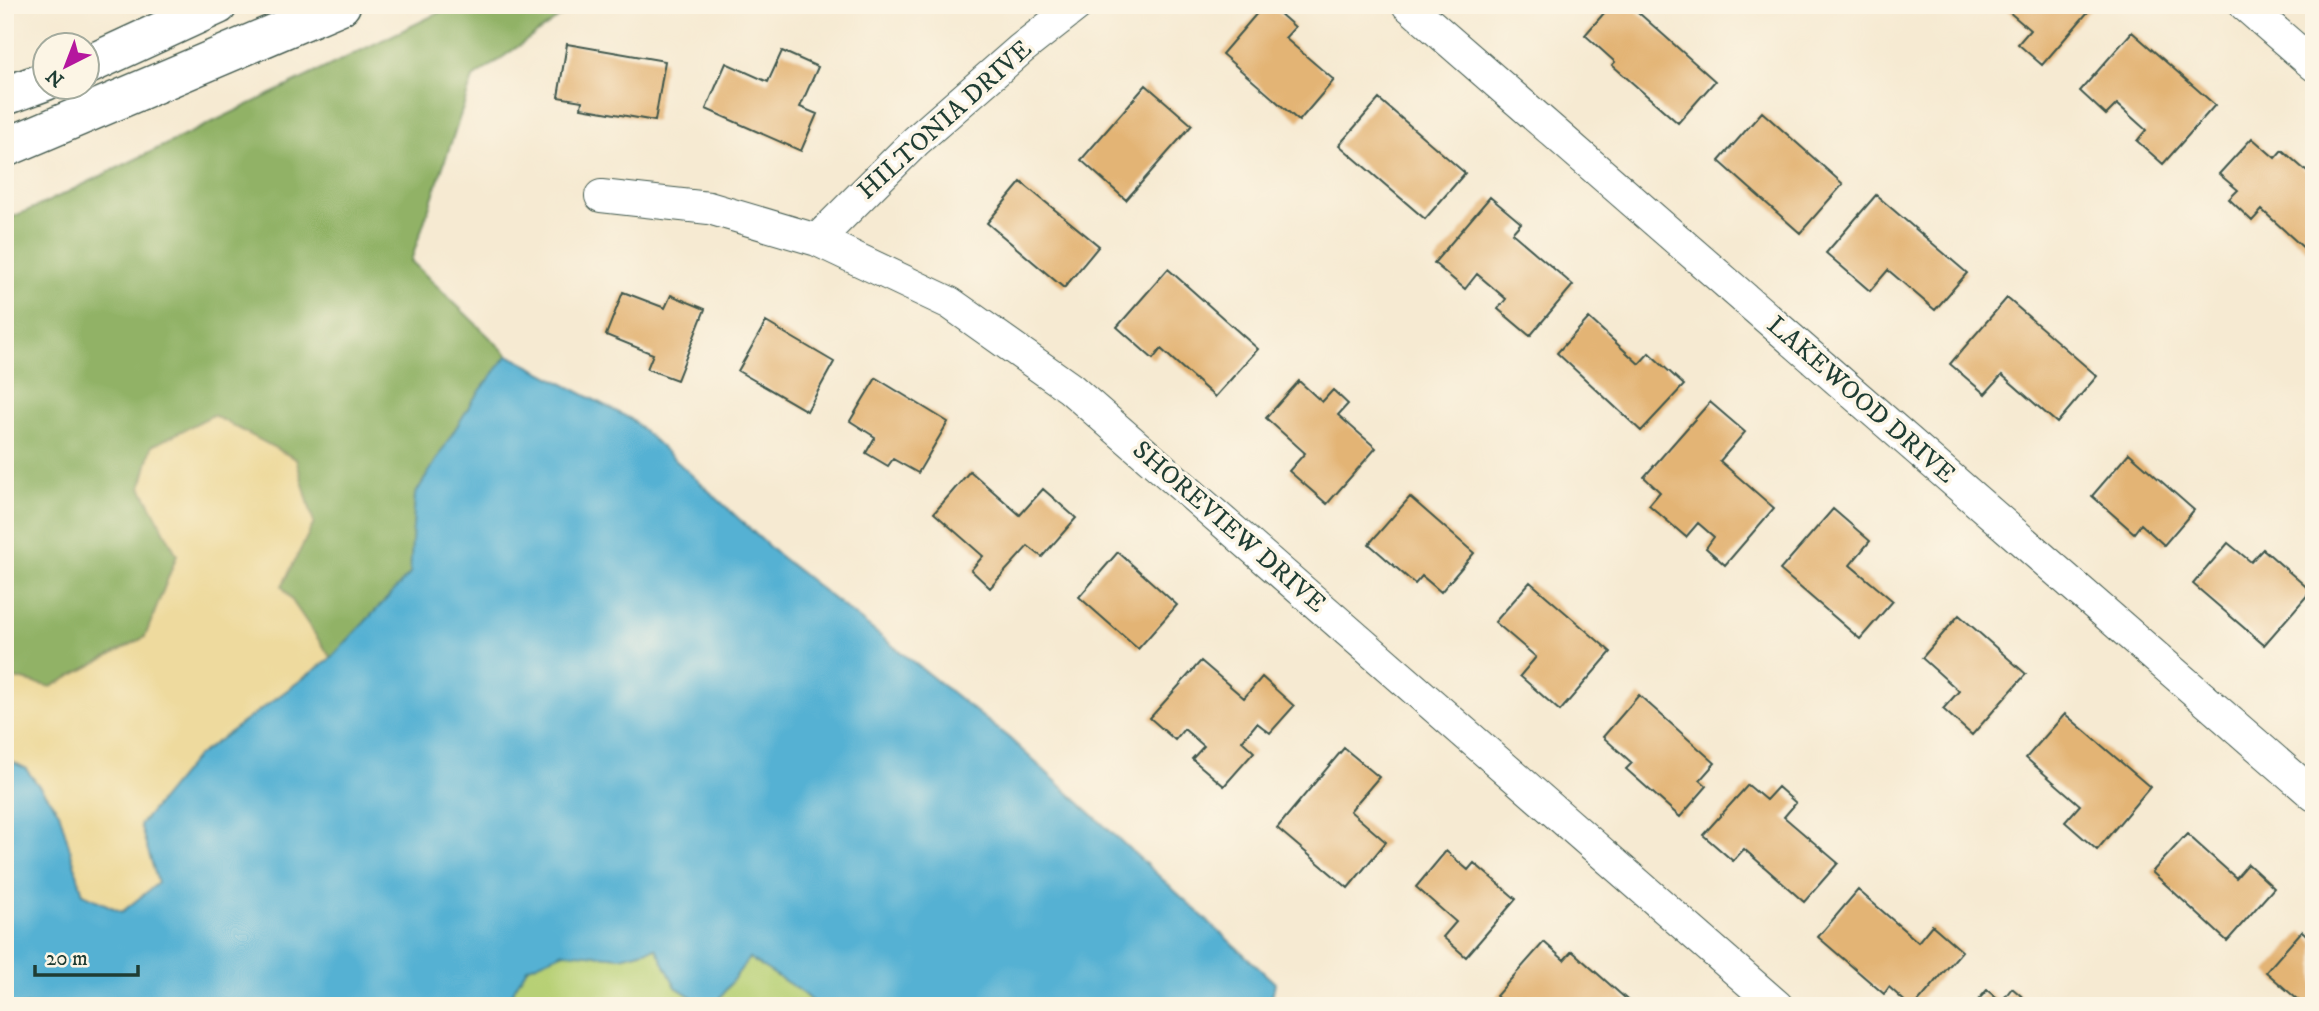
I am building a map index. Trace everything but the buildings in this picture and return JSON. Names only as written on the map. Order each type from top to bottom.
[{"type":"main road","points":[[102,59],[218,5]]},
{"type":"main road","points":[[5,148],[341,5]]},
{"type":"main road","points":[[5,96],[32,86]]},
{"type":"street","name":"HILTONIA DRIVE","points":[[817,240],[916,141],[1021,49],[1077,5]]},
{"type":"street","name":"LAKEWOOD DRIVE","points":[[1408,5],[2314,795]]},
{"type":"street","points":[[2247,6],[2314,65]]},
{"type":"street","name":"SHOREVIEW DRIVE","points":[[601,196],[709,208],[817,240],[950,303],[1070,388],[1777,1006]]},
{"type":"green space","points":[[455,5],[577,5],[473,78],[411,261],[508,355],[473,400],[415,495],[410,574],[331,658],[281,585],[314,523],[212,416],[152,446],[141,487],[177,555],[145,637],[51,687],[5,676],[5,220]]},
{"type":"green space","points":[[657,948],[676,987],[706,1006],[504,1006],[527,968],[564,951],[621,957]]},
{"type":"green space","points":[[749,958],[799,990],[817,1006],[714,1006]]},
{"type":"sand","points":[[213,415],[296,459],[314,523],[282,586],[331,658],[196,757],[159,883],[122,912],[83,894],[59,812],[25,768],[5,758],[5,676],[51,687],[145,637],[177,555],[141,487],[152,446]]},
{"type":"water","points":[[508,355],[631,419],[777,554],[1009,738],[1275,983],[1270,1006],[817,1006],[799,990],[749,958],[714,1006],[706,1006],[676,987],[656,948],[621,957],[564,952],[527,968],[504,1006],[5,1006],[5,758],[25,768],[59,812],[83,894],[122,912],[158,883],[140,825],[196,757],[331,658],[410,574],[415,495],[473,400]]}]
